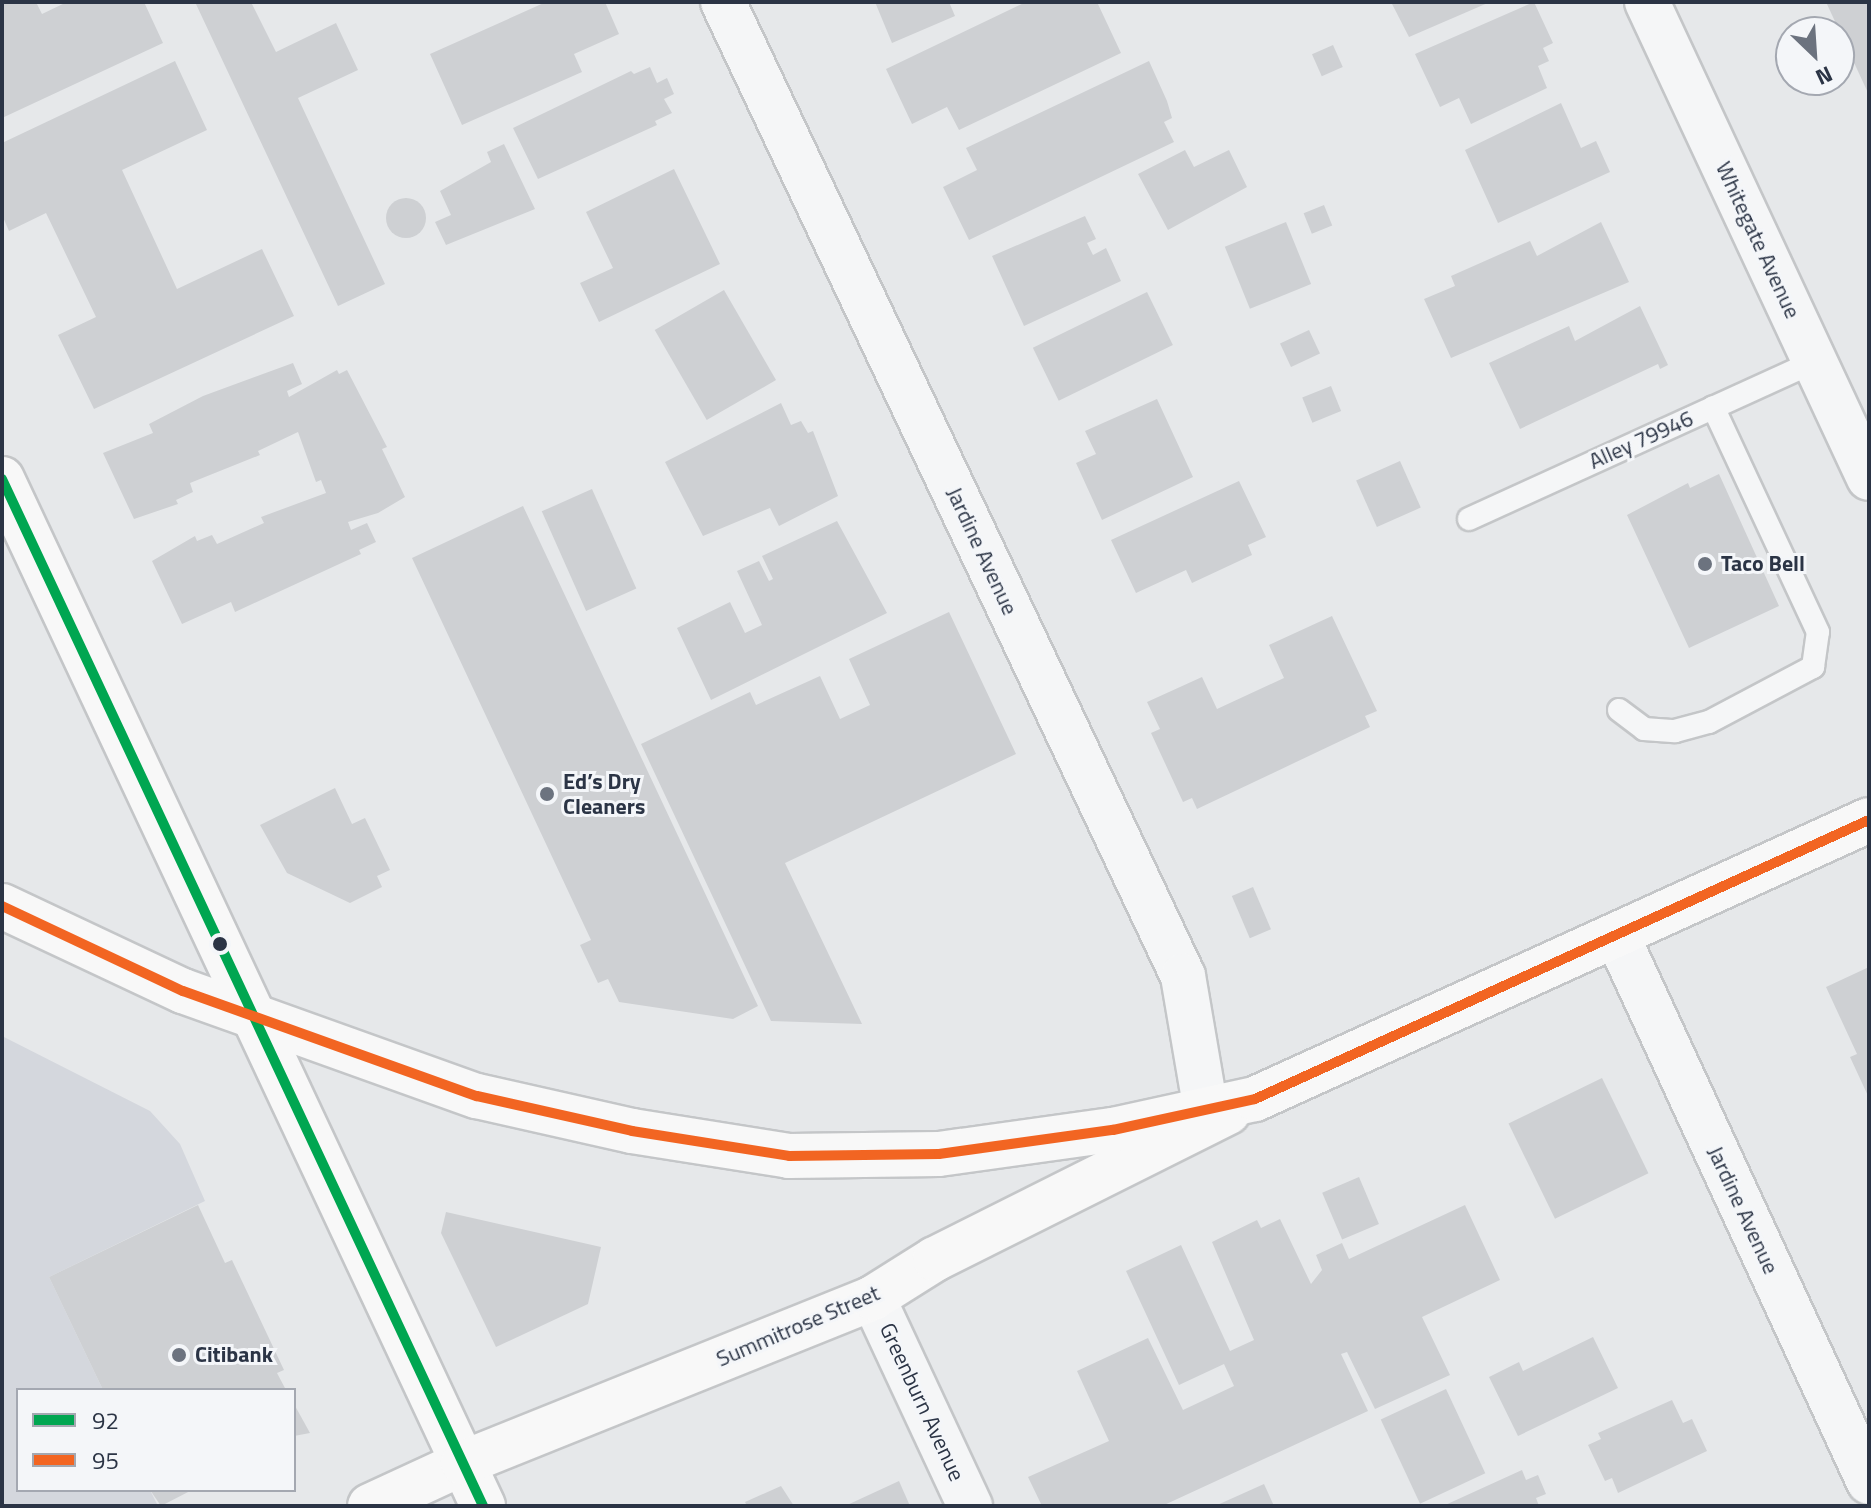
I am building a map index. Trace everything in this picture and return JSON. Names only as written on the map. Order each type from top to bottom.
[{"type":"street","name":"Jardine Avenue","points":[[723,2],[1183,976],[1206,1110]]},
{"type":"street","name":"Whitegate Avenue","points":[[1647,2],[1869,478]]},
{"type":"street","points":[[2,479],[483,1506]]},
{"type":"street","points":[[2,906],[183,991],[477,1096],[632,1131],[789,1156],[939,1154],[1013,1146],[1255,1099],[1618,938],[1869,820]]},
{"type":"street","name":"Jardine Avenue","points":[[1618,938],[1869,1482]]},
{"type":"street","name":"Summitrose Street","points":[[370,1506],[463,1463],[873,1298],[935,1259],[1255,1099]]},
{"type":"street","name":"Greenburn Avenue","points":[[873,1298],[970,1506]]},
{"type":"lane","name":"Alley 79946","points":[[1469,519],[1814,362]]},
{"type":"lane","points":[[1619,710],[1644,729],[1675,731],[1709,722],[1813,667],[1818,632],[1713,407]]},
{"type":"shaded area","points":[[2,1036],[150,1111],[180,1144],[205,1201],[49,1277],[102,1388],[16,1388],[16,1492],[151,1492],[158,1506],[2,1506]]},
{"type":"building","points":[[2,2],[36,2],[42,14],[67,2],[144,2],[163,43],[2,118]]},
{"type":"building","points":[[195,2],[251,2],[276,52],[336,23],[358,70],[298,98],[385,284],[338,306]]},
{"type":"building","points":[[546,2],[605,2],[619,34],[574,54],[582,72],[462,125],[430,54]]},
{"type":"building","points":[[875,2],[949,2],[955,16],[892,43]]},
{"type":"building","points":[[1026,2],[1097,2],[1121,53],[959,130],[947,107],[912,124],[886,69]]},
{"type":"building","points":[[1391,2],[1490,2],[1409,37]]},
{"type":"building","points":[[1534,2],[1553,43],[1543,48],[1549,61],[1538,66],[1547,88],[1471,124],[1459,98],[1440,107],[1415,54]]},
{"type":"building","points":[[1826,2],[1869,2],[1869,95],[1855,65],[1855,16],[1832,16]]},
{"type":"building","points":[[1333,45],[1343,67],[1322,76],[1312,54]]},
{"type":"building","points":[[175,61],[207,130],[122,170],[177,289],[262,249],[294,316],[94,409],[58,335],[96,317],[46,213],[9,231],[2,215],[2,143]]},
{"type":"building","points":[[1149,61],[1167,101],[1172,118],[1164,122],[1174,142],[969,240],[943,187],[977,170],[966,148]]},
{"type":"building","points":[[650,67],[657,83],[667,78],[674,94],[664,99],[672,113],[655,121],[657,125],[538,179],[513,128],[631,71],[634,74]]},
{"type":"building","points":[[1561,103],[1581,148],[1596,141],[1610,172],[1498,223],[1465,150]]},
{"type":"building","points":[[504,144],[535,209],[446,245],[435,222],[451,215],[440,191],[491,162],[487,152]]},
{"type":"building","points":[[1185,150],[1194,167],[1229,150],[1247,187],[1168,230],[1138,174]]},
{"type":"building","points":[[674,169],[720,264],[599,322],[580,283],[613,268],[586,212]]},
{"type":"building","points":[[406,198],[420,204],[426,218],[420,232],[406,238],[392,232],[386,218],[392,204]]},
{"type":"building","points":[[1324,205],[1332,225],[1312,234],[1304,213]]},
{"type":"building","points":[[1085,216],[1096,239],[1087,243],[1093,255],[1106,248],[1121,281],[1024,326],[992,256]]},
{"type":"building","points":[[1286,222],[1311,284],[1250,309],[1225,247]]},
{"type":"building","points":[[1601,222],[1629,282],[1451,358],[1424,299],[1455,286],[1451,276],[1530,241],[1537,256]]},
{"type":"building","points":[[724,290],[776,380],[707,420],[655,330]]},
{"type":"building","points":[[1147,292],[1173,345],[1059,401],[1033,348]]},
{"type":"building","points":[[1640,306],[1668,365],[1660,369],[1658,364],[1520,429],[1489,363],[1569,326],[1575,341]]},
{"type":"building","points":[[1309,330],[1320,354],[1291,367],[1280,344]]},
{"type":"building","points":[[293,363],[302,384],[287,391],[289,397],[337,370],[339,374],[347,370],[387,447],[382,449],[405,497],[378,513],[348,522],[351,530],[367,523],[376,542],[359,550],[361,554],[235,612],[231,602],[182,624],[152,561],[195,536],[197,541],[212,535],[217,544],[264,523],[261,517],[326,493],[321,480],[316,482],[298,432],[258,451],[260,455],[190,483],[193,492],[176,500],[178,504],[134,519],[103,453],[153,433],[149,424],[203,396]]},
{"type":"building","points":[[1331,386],[1341,411],[1312,423],[1302,398]]},
{"type":"building","points":[[1157,399],[1193,477],[1102,520],[1076,463],[1096,454],[1085,431]]},
{"type":"building","points":[[781,403],[791,425],[801,421],[808,433],[813,431],[838,496],[779,526],[770,508],[703,536],[665,462]]},
{"type":"building","points":[[1400,461],[1421,508],[1377,527],[1356,481]]},
{"type":"building","name":"Taco Bell","points":[[1719,474],[1779,606],[1689,648],[1627,515],[1688,483],[1690,488]]},
{"type":"building","points":[[1239,481],[1266,537],[1248,545],[1252,555],[1192,583],[1186,570],[1136,593],[1111,540]]},
{"type":"building","points":[[592,489],[636,589],[586,611],[542,511]]},
{"type":"building","points":[[523,506],[758,1006],[733,1019],[619,1002],[608,979],[598,983],[580,945],[591,940],[412,558]]},
{"type":"building","points":[[837,521],[887,613],[711,700],[677,628],[730,602],[745,633],[762,625],[737,571],[759,561],[769,581],[773,579],[762,556]]},
{"type":"building","points":[[949,612],[1016,754],[785,863],[862,1024],[771,1021],[641,744],[750,692],[756,705],[820,676],[840,719],[870,705],[849,659]]},
{"type":"building","points":[[1332,616],[1377,711],[1365,716],[1370,727],[1197,809],[1192,798],[1183,802],[1151,733],[1160,729],[1147,702],[1202,677],[1217,709],[1284,678],[1269,645]]},
{"type":"building","points":[[335,788],[352,824],[365,818],[390,870],[377,876],[382,887],[350,903],[287,873],[260,825]]},
{"type":"building","points":[[1253,887],[1271,929],[1250,938],[1232,896]]},
{"type":"building","points":[[1869,967],[1869,1098],[1850,1057],[1857,1054],[1826,987]]},
{"type":"building","points":[[1602,1078],[1648,1173],[1555,1219],[1509,1124]]},
{"type":"building","points":[[1359,1177],[1379,1224],[1342,1240],[1322,1193]]},
{"type":"building","points":[[198,1205],[225,1263],[232,1260],[284,1370],[277,1373],[285,1388],[102,1388],[49,1277]]},
{"type":"building","points":[[1465,1205],[1500,1280],[1422,1317],[1450,1375],[1375,1409],[1347,1352],[1341,1354],[1368,1411],[1162,1506],[1042,1506],[1028,1477],[1109,1441],[1077,1371],[1148,1338],[1183,1410],[1234,1386],[1224,1364],[1179,1385],[1126,1271],[1181,1245],[1230,1351],[1254,1340],[1212,1242],[1257,1220],[1261,1228],[1280,1219],[1311,1284],[1322,1270],[1316,1255],[1342,1243],[1349,1259]]},
{"type":"building","points":[[446,1212],[601,1247],[588,1304],[496,1347],[441,1233]]},
{"type":"building","points":[[1593,1337],[1618,1388],[1518,1436],[1489,1377],[1519,1362],[1523,1371]]},
{"type":"building","points":[[1446,1389],[1485,1473],[1420,1504],[1381,1419]]},
{"type":"building","points":[[1672,1400],[1683,1423],[1692,1419],[1707,1451],[1618,1493],[1612,1478],[1605,1481],[1588,1445],[1601,1439],[1598,1433]]},
{"type":"building","points":[[296,1408],[310,1433],[296,1436]]},
{"type":"building","points":[[1522,1470],[1526,1480],[1538,1475],[1546,1494],[1536,1498],[1539,1506],[1443,1506]]},
{"type":"building","points":[[899,1481],[910,1506],[845,1506]]},
{"type":"building","points":[[1264,1484],[1274,1506],[1215,1506]]},
{"type":"building","points":[[781,1486],[794,1506],[747,1506],[745,1502]]},
{"type":"building","points":[[151,1492],[188,1492],[161,1506]]},
{"type":"transit line","name":"92","points":[[2,479],[483,1506]]},
{"type":"transit line","name":"95","points":[[2,906],[183,991],[477,1096],[632,1131],[789,1156],[939,1154],[1113,1130],[1255,1099],[1869,820]]},
{"type":"place","name":"Taco Bell","points":[[1705,564]]},
{"type":"place","name":"Ed’s Dry Cleaners","points":[[547,794]]},
{"type":"place","name":"Citibank","points":[[179,1355]]}]
